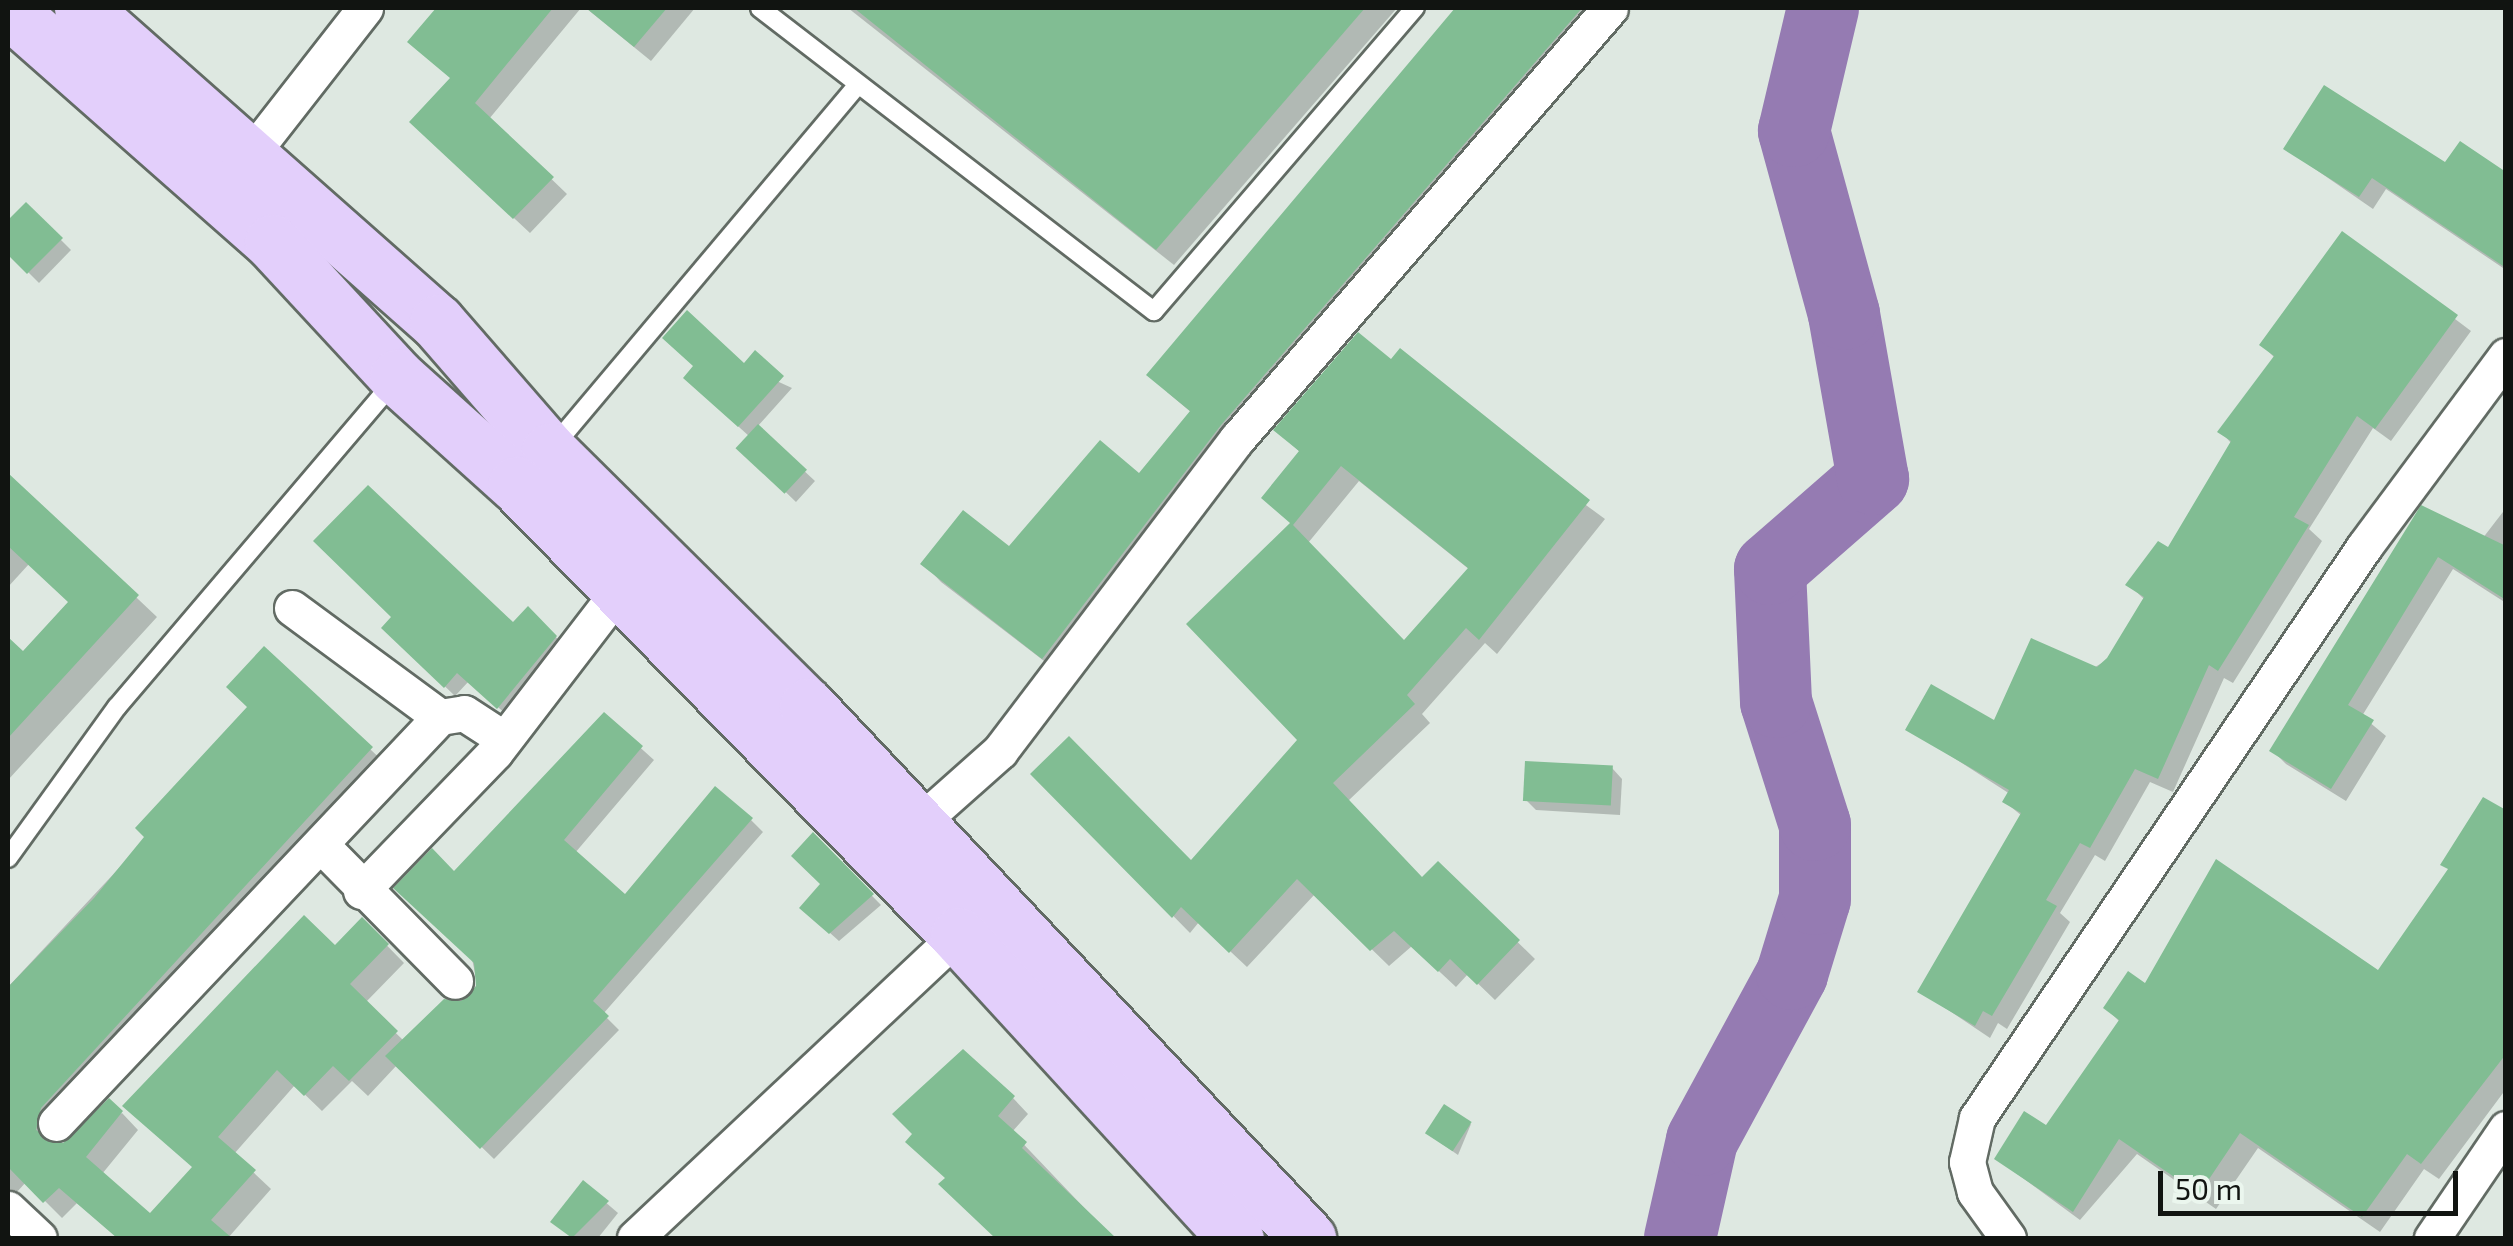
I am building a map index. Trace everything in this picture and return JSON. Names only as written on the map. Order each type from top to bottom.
[{"type":"main road","points":[[82,8],[233,176],[397,377],[533,468],[919,823],[1308,1238]]},
{"type":"main road","points":[[8,9],[437,322],[533,468],[620,589],[958,935],[1236,1238]]},
{"type":"street","points":[[233,176],[365,8]]},
{"type":"street","points":[[919,823],[1000,750],[1237,439],[1610,8]]},
{"type":"street","points":[[2008,1238],[1975,1192],[1968,1162],[1977,1118],[2364,547],[2506,356]]},
{"type":"street","points":[[361,891],[504,739],[620,589]]},
{"type":"street","points":[[292,608],[440,717]]},
{"type":"street","points":[[56,1124],[323,848],[440,717],[464,712],[504,739]]},
{"type":"street","points":[[323,848],[361,891],[454,981]]},
{"type":"street","points":[[636,1238],[958,935]]},
{"type":"street","points":[[2432,1238],[2506,1130]]},
{"type":"street","points":[[8,1209],[39,1238]]},
{"type":"lane","points":[[760,8],[856,88],[1154,311],[1415,8]]},
{"type":"lane","points":[[533,468],[856,88]]},
{"type":"lane","points":[[8,858],[117,708],[397,377]]},
{"type":"building","points":[[436,8],[553,8],[475,103],[554,177],[513,219],[409,122],[450,78],[407,42]]},
{"type":"building","points":[[586,8],[667,8],[634,47]]},
{"type":"building","points":[[854,8],[1365,8],[1156,250]]},
{"type":"building","points":[[1455,8],[1582,8],[1221,425],[1042,659],[920,564],[963,510],[1009,546],[1100,440],[1139,473],[1190,411],[1146,375]]},
{"type":"building","points":[[2324,85],[2445,162],[2460,141],[2506,172],[2506,268],[2372,178],[2359,197],[2283,149]]},
{"type":"building","points":[[26,202],[63,238],[27,274],[8,255],[8,220]]},
{"type":"building","points":[[2342,231],[2458,315],[2375,429],[2357,416],[2294,517],[2309,525],[2218,671],[2209,665],[2158,779],[2135,769],[2090,848],[2080,843],[2046,900],[2057,906],[1992,1016],[1983,1011],[1975,1026],[1917,992],[2021,813],[2002,802],[2009,790],[1905,730],[1931,684],[1994,720],[2031,638],[2097,667],[2107,658],[2144,597],[2125,585],[2158,541],[2168,547],[2231,441],[2217,432],[2274,356],[2259,345]]},
{"type":"building","points":[[687,310],[744,363],[755,350],[784,376],[738,427],[683,378],[693,366],[662,338]]},
{"type":"building","points":[[1358,332],[1391,359],[1400,348],[1590,500],[1479,640],[1466,628],[1407,695],[1415,704],[1333,783],[1422,877],[1438,861],[1520,940],[1477,985],[1450,959],[1438,972],[1394,931],[1370,951],[1297,879],[1229,953],[1181,907],[1172,918],[1030,774],[1069,736],[1191,860],[1297,740],[1186,624],[1290,523],[1261,498],[1299,451],[1273,430]],"holes":[[[1341,466],[1468,568],[1404,640],[1293,525]]]},
{"type":"building","points":[[758,424],[807,470],[784,494],[735,448]]},
{"type":"building","points":[[8,473],[139,595],[8,738],[8,637],[23,651],[68,602],[8,546]]},
{"type":"building","points":[[368,485],[513,622],[528,606],[557,636],[497,709],[457,673],[444,688],[381,628],[391,617],[313,541]]},
{"type":"building","points":[[2421,505],[2506,546],[2506,600],[2438,557],[2348,705],[2374,720],[2331,789],[2269,751]]},
{"type":"building","points":[[264,646],[373,747],[41,1108],[36,1130],[63,1143],[109,1098],[123,1111],[86,1157],[150,1213],[192,1167],[122,1106],[304,915],[335,945],[362,917],[389,944],[350,984],[398,1031],[349,1081],[333,1066],[304,1096],[277,1070],[218,1137],[256,1170],[211,1220],[232,1238],[117,1238],[59,1188],[43,1203],[8,1167],[8,987],[94,898],[144,837],[135,828],[247,707],[226,687]]},
{"type":"building","points":[[604,712],[643,746],[564,840],[625,894],[715,786],[753,818],[593,1001],[609,1016],[480,1149],[385,1056],[444,999],[461,1001],[476,986],[474,963],[393,888],[432,848],[454,871]]},
{"type":"building","points":[[1525,761],[1613,766],[1611,806],[1523,801]]},
{"type":"building","points":[[2483,797],[2506,810],[2506,1054],[2421,1164],[2407,1154],[2362,1217],[2240,1133],[2199,1194],[2119,1139],[2073,1212],[1994,1159],[2024,1111],[2046,1125],[2119,1020],[2103,1008],[2128,971],[2145,983],[2216,859],[2378,970],[2448,869],[2440,865]]},
{"type":"building","points":[[813,832],[874,894],[829,934],[799,908],[820,884],[791,856]]},
{"type":"building","points":[[963,1049],[1015,1096],[998,1116],[1027,1142],[1022,1148],[1116,1238],[995,1238],[938,1184],[945,1178],[905,1142],[912,1134],[892,1114]]},
{"type":"building","points":[[1444,1104],[1472,1122],[1453,1151],[1425,1133]]},
{"type":"building","points":[[583,1180],[609,1201],[572,1238],[550,1222]]},
{"type":"waterway","points":[[1680,1238],[1702,1140],[1792,974],[1815,899],[1815,825],[1776,702],[1770,569],[1873,479],[1844,314],[1794,131],[1823,8]]}]
